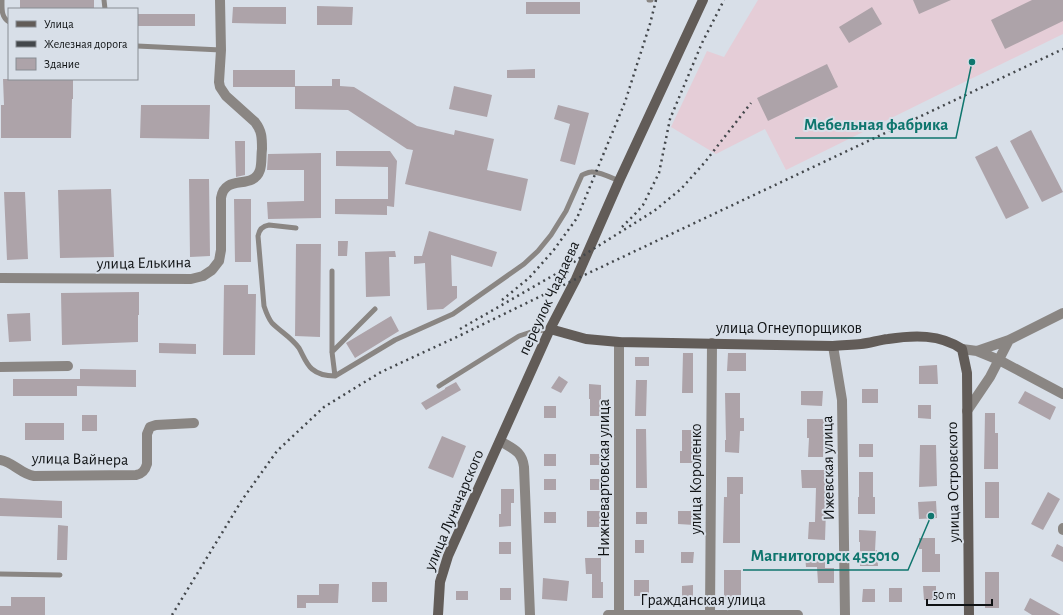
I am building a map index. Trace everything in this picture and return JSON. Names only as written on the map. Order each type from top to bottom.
[{"type":"street","name":"улица Елькина","points":[[0,278],[192,279],[203,276],[212,270],[218,261],[221,250],[222,193],[224,188],[229,185],[251,181],[260,172],[262,139],[259,127],[222,92],[220,87],[220,0]]},
{"type":"street","name":"переулок Чаадаева","points":[[500,441],[550,329],[576,279],[619,181],[704,0]]},
{"type":"street","points":[[977,351],[1008,340],[1063,313]]},
{"type":"street","name":"улица Огнеупорщиков","points":[[550,329],[586,339],[618,342],[833,346],[861,344],[909,336],[927,337],[945,340],[962,349],[977,351],[998,360],[1063,394]]},
{"type":"street","points":[[967,411],[990,378],[1008,340]]},
{"type":"street","name":"Нижневартовская улица","points":[[618,342],[619,614]]},
{"type":"street","name":"улица Короленко","points":[[710,614],[712,343]]},
{"type":"street","name":"Ижевская улица","points":[[833,346],[842,400],[845,615]]},
{"type":"street","name":"улица Островского","points":[[962,349],[967,373],[969,615]]},
{"type":"street","points":[[0,367],[68,366]]},
{"type":"street","name":"улица Вайнера","points":[[0,460],[9,463],[29,475],[34,476],[136,475],[143,472],[146,468],[147,434],[150,428],[156,425],[194,423]]},
{"type":"street","points":[[500,441],[518,452],[523,459],[530,615]]},
{"type":"street","name":"улица Луначарского","points":[[438,615],[440,582],[448,556],[500,441]]},
{"type":"street","name":"Гражданская улица","points":[[608,615],[798,615]]},
{"type":"lane","points":[[2,0],[3,16],[8,21]]},
{"type":"lane","points":[[138,46],[221,50]]},
{"type":"lane","points":[[296,228],[269,225],[264,226],[258,232],[264,306],[267,316],[272,323],[291,338],[311,368],[326,376],[335,376],[395,340],[453,314],[524,264],[538,251],[551,235],[566,211],[582,175],[596,172],[619,181]]},
{"type":"lane","points":[[332,271],[332,352],[335,376]]},
{"type":"lane","points":[[332,352],[375,309]]},
{"type":"lane","points":[[439,386],[519,336],[531,332],[550,329]]},
{"type":"lane","points":[[0,574],[60,576]]},
{"type":"shaded area","points":[[758,0],[1063,0],[1063,34],[786,170],[765,129],[716,154],[671,127],[707,51],[724,57]]},
{"type":"building","points":[[20,0],[94,0],[94,8],[20,8]]},
{"type":"building","points":[[913,0],[951,0],[919,14]]},
{"type":"building","points":[[1032,0],[1063,0],[1063,21],[1005,49],[991,20]]},
{"type":"building","points":[[526,2],[580,2],[580,14],[526,14]]},
{"type":"building","points":[[317,6],[353,7],[352,25],[317,25]]},
{"type":"building","points":[[233,7],[286,7],[286,24],[232,23]]},
{"type":"building","points":[[872,7],[882,24],[849,43],[839,27]]},
{"type":"building","points":[[138,14],[195,14],[195,26],[138,26]]},
{"type":"building","points":[[827,64],[838,87],[768,121],[757,98]]},
{"type":"building","points":[[535,69],[535,78],[507,78],[507,70]]},
{"type":"building","points":[[233,70],[295,70],[295,86],[332,86],[332,79],[340,79],[340,86],[354,87],[417,126],[454,135],[455,130],[494,139],[487,170],[528,179],[521,211],[405,184],[413,150],[407,149],[348,110],[295,109],[295,87],[233,87]]},
{"type":"building","points":[[3,79],[73,80],[71,138],[1,138],[1,105],[4,105]]},
{"type":"building","points":[[454,86],[492,95],[487,117],[449,109]]},
{"type":"building","points":[[141,105],[210,105],[209,139],[140,138]]},
{"type":"building","points":[[558,105],[589,113],[575,165],[560,161],[570,124],[554,119]]},
{"type":"building","points":[[1031,130],[1063,192],[1042,202],[1010,141]]},
{"type":"building","points":[[235,141],[245,141],[245,175],[236,177]]},
{"type":"building","points":[[997,146],[1029,208],[1006,219],[975,157]]},
{"type":"building","points":[[336,151],[390,151],[397,161],[394,207],[387,206],[387,215],[335,214],[335,199],[388,199],[388,167],[336,166]]},
{"type":"building","points":[[321,153],[321,218],[268,219],[267,202],[304,201],[304,170],[267,170],[268,154]]},
{"type":"building","points":[[189,179],[209,179],[210,256],[190,257]]},
{"type":"building","points":[[111,189],[114,257],[60,258],[58,190]]},
{"type":"building","points":[[4,192],[25,192],[28,259],[7,260]]},
{"type":"building","points":[[234,199],[251,199],[251,262],[235,262]]},
{"type":"building","points":[[429,231],[497,252],[492,267],[451,255],[452,286],[457,286],[457,298],[443,309],[427,310],[425,263],[414,264],[414,256],[422,256]]},
{"type":"building","points":[[338,241],[348,241],[347,256],[338,256]]},
{"type":"building","points":[[296,244],[321,244],[320,337],[295,336]]},
{"type":"building","points":[[395,251],[396,257],[389,257],[390,296],[366,297],[365,252]]},
{"type":"building","points":[[224,285],[248,285],[248,294],[256,294],[255,355],[223,355]]},
{"type":"building","points":[[139,292],[138,342],[62,345],[61,293]]},
{"type":"building","points":[[30,313],[31,341],[9,342],[7,314]]},
{"type":"building","points":[[391,316],[399,331],[355,358],[346,343]]},
{"type":"building","points":[[159,343],[196,344],[196,354],[159,353]]},
{"type":"building","points":[[683,353],[693,353],[693,393],[682,393]]},
{"type":"building","points":[[728,353],[746,353],[746,371],[727,371]]},
{"type":"building","points":[[635,357],[649,357],[649,366],[635,366]]},
{"type":"building","points":[[937,365],[938,384],[919,384],[919,366]]},
{"type":"building","points":[[80,369],[136,370],[136,387],[77,386],[77,396],[13,396],[13,379],[80,379]]},
{"type":"building","points":[[559,376],[568,382],[561,393],[551,388]]},
{"type":"building","points":[[636,380],[647,380],[646,416],[635,416]]},
{"type":"building","points":[[456,382],[461,390],[426,410],[421,403]]},
{"type":"building","points":[[589,384],[601,385],[601,416],[590,416]]},
{"type":"building","points":[[862,389],[878,389],[878,403],[862,403]]},
{"type":"building","points":[[801,391],[823,391],[822,406],[801,405]]},
{"type":"building","points":[[1025,391],[1056,407],[1050,420],[1018,403]]},
{"type":"building","points":[[725,393],[740,393],[740,418],[744,418],[744,431],[740,431],[739,453],[725,452]]},
{"type":"building","points":[[918,405],[931,405],[931,419],[918,418]]},
{"type":"building","points":[[544,406],[556,406],[556,418],[544,418]]},
{"type":"building","points":[[985,413],[995,413],[995,433],[998,433],[998,469],[984,469]]},
{"type":"building","points":[[82,415],[97,415],[97,431],[82,431]]},
{"type":"building","points":[[807,419],[825,419],[823,457],[808,457],[809,438],[807,438]]},
{"type":"building","points":[[25,423],[64,423],[64,440],[25,440]]},
{"type":"building","points":[[636,429],[646,429],[647,488],[636,488]]},
{"type":"building","points":[[682,430],[693,430],[693,463],[680,463],[680,451],[682,451]]},
{"type":"building","points":[[442,436],[466,446],[453,478],[428,468]]},
{"type":"building","points":[[859,444],[873,444],[873,457],[859,457]]},
{"type":"building","points":[[920,445],[936,445],[937,486],[919,487]]},
{"type":"building","points":[[544,454],[556,454],[556,466],[544,466]]},
{"type":"building","points":[[590,454],[601,454],[601,465],[590,465]]},
{"type":"building","points":[[801,470],[828,470],[828,495],[831,495],[831,510],[826,510],[825,540],[808,539],[809,522],[815,522],[816,488],[802,488]]},
{"type":"building","points":[[859,472],[873,472],[875,514],[858,514]]},
{"type":"building","points":[[727,477],[743,477],[743,494],[740,494],[740,543],[723,543],[724,497],[727,497]]},
{"type":"building","points":[[544,479],[556,479],[556,490],[544,490]]},
{"type":"building","points":[[590,479],[601,479],[601,490],[590,490]]},
{"type":"building","points":[[985,482],[999,482],[999,518],[985,518]]},
{"type":"building","points":[[501,489],[514,489],[514,503],[511,503],[511,526],[499,527],[499,514],[501,514]]},
{"type":"building","points":[[1048,492],[1060,499],[1043,530],[1031,524]]},
{"type":"building","points":[[0,498],[62,501],[62,518],[0,516]]},
{"type":"building","points":[[936,501],[937,518],[919,519],[918,502]]},
{"type":"building","points":[[587,511],[602,511],[602,527],[587,527]]},
{"type":"building","points":[[678,511],[694,511],[694,525],[678,524]]},
{"type":"building","points":[[544,512],[556,512],[556,523],[544,523]]},
{"type":"building","points":[[636,512],[647,512],[647,524],[636,524]]},
{"type":"building","points":[[58,525],[68,526],[67,560],[57,560]]},
{"type":"building","points":[[859,530],[876,531],[875,551],[877,550],[878,566],[860,566]]},
{"type":"building","points":[[919,538],[935,538],[935,554],[940,554],[940,572],[922,572],[922,549],[919,549]]},
{"type":"building","points":[[635,540],[644,540],[644,553],[635,553]]},
{"type":"building","points":[[499,542],[511,542],[511,554],[499,554]]},
{"type":"building","points":[[1057,544],[1063,547],[1063,562],[1051,556]]},
{"type":"building","points":[[681,552],[694,552],[693,563],[681,563]]},
{"type":"building","points":[[825,555],[825,568],[834,568],[834,583],[818,583],[817,567],[806,567],[805,556]]},
{"type":"building","points":[[585,558],[601,558],[603,598],[592,598],[592,574],[586,574]]},
{"type":"building","points":[[724,570],[741,570],[741,599],[724,599]]},
{"type":"building","points":[[985,572],[999,572],[999,608],[985,608]]},
{"type":"building","points":[[543,578],[569,581],[567,601],[542,599]]},
{"type":"building","points":[[634,580],[649,580],[649,596],[634,596]]},
{"type":"building","points":[[372,582],[387,582],[387,602],[372,602]]},
{"type":"building","points":[[319,584],[339,584],[338,603],[306,603],[306,608],[297,608],[297,595],[319,595]]},
{"type":"building","points":[[693,585],[693,598],[682,598],[682,586]]},
{"type":"building","points":[[923,586],[936,586],[936,600],[924,600]]},
{"type":"building","points":[[500,588],[511,588],[511,600],[500,600]]},
{"type":"building","points":[[889,588],[902,588],[902,602],[889,602]]},
{"type":"building","points":[[863,589],[875,589],[875,602],[862,602]]},
{"type":"building","points":[[456,591],[468,591],[468,600],[456,600]]},
{"type":"building","points":[[11,597],[45,597],[45,615],[0,615],[0,606],[11,606]]},
{"type":"building","points":[[1030,598],[1061,615],[1032,615],[1024,610]]},
{"type":"railway","points":[[502,300],[529,278],[553,251],[577,218],[625,102],[650,24],[656,0]]},
{"type":"railway","points":[[622,227],[643,205],[659,173],[670,119],[702,43],[724,0]]},
{"type":"railway","points":[[172,615],[242,500],[277,451],[324,407],[381,372],[1063,49]]},
{"type":"railway","points":[[460,329],[561,271],[654,211],[681,189],[705,162],[751,103]]},
{"type":"place","name":"Мебельная фабрика","points":[[972,62]]},
{"type":"place","name":"Магнитогорск 455010","points":[[931,516]]}]
